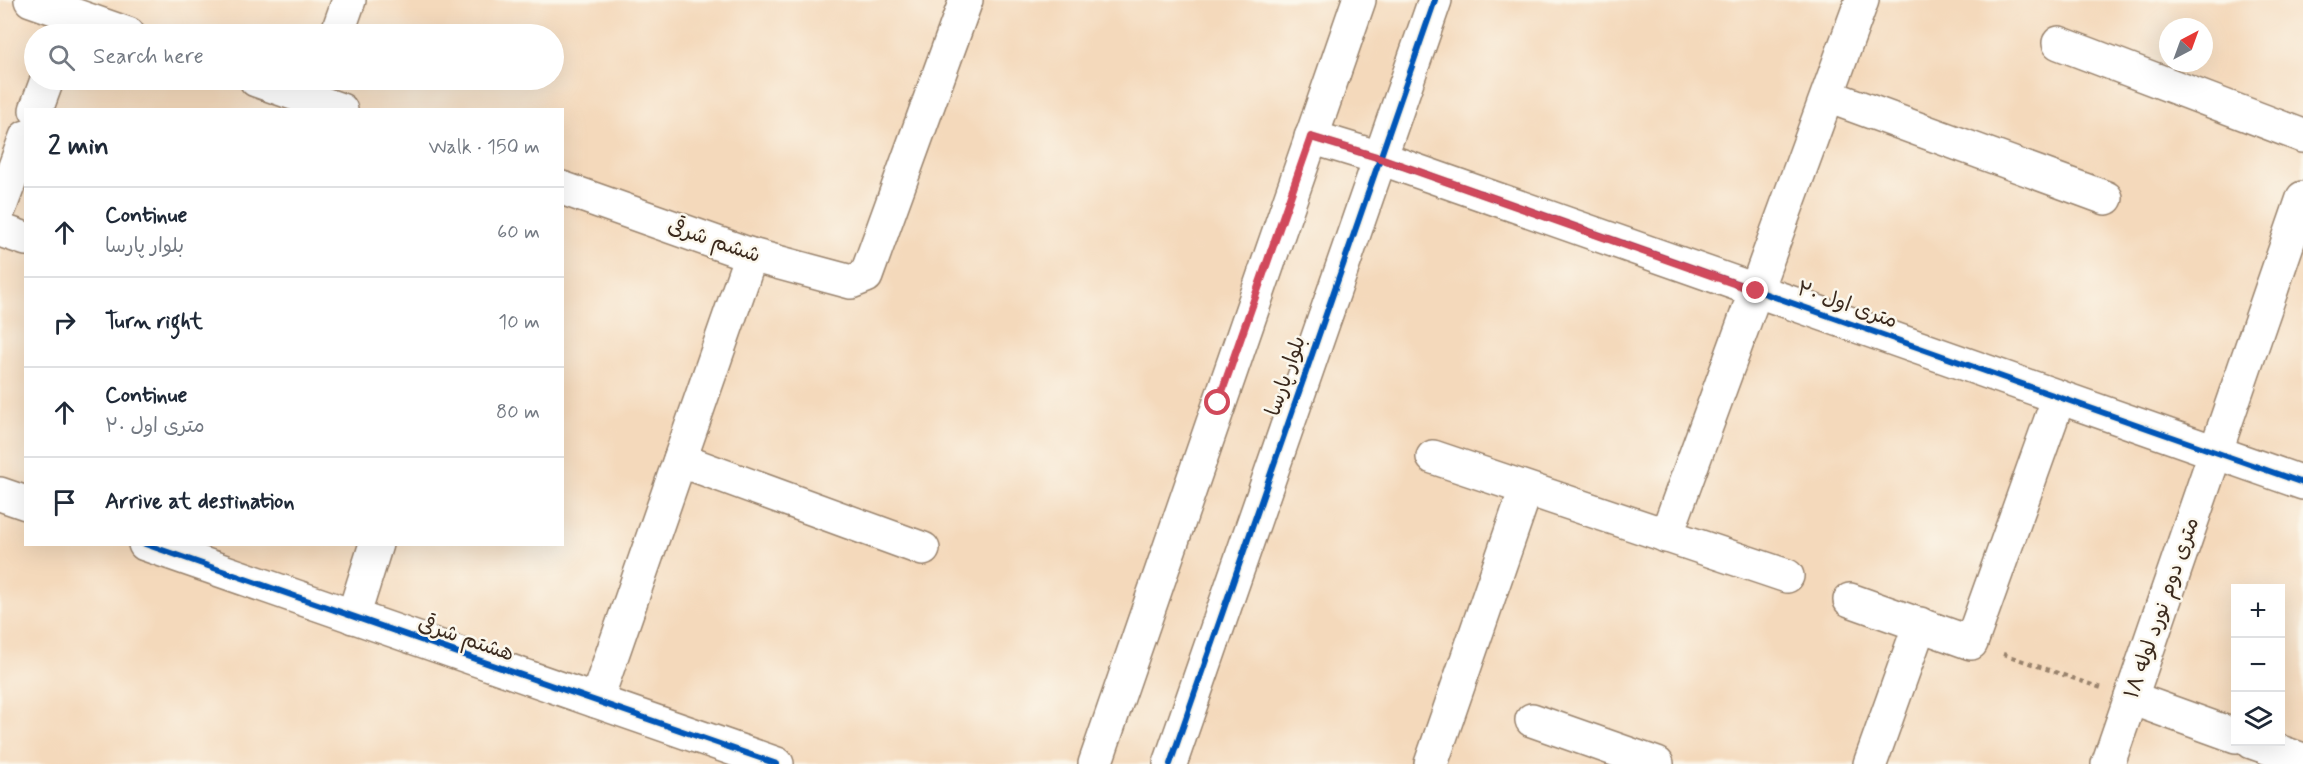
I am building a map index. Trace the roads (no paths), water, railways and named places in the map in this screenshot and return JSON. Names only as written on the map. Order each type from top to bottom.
[{"type":"street","points":[[31,0],[67,24]]},
{"type":"street","points":[[341,24],[349,0]]},
{"type":"street","name":"ششم شرقی","points":[[564,189],[752,255],[851,282],[866,276],[966,0]]},
{"type":"street","name":"بلوار پارسا","points":[[1170,764],[1435,0]]},
{"type":"street","points":[[1666,536],[1862,0]]},
{"type":"street","points":[[1095,764],[1311,137],[1354,2]]},
{"type":"street","points":[[2059,43],[2303,136]]},
{"type":"street","points":[[37,108],[43,90]]},
{"type":"street","points":[[300,90],[326,96]]},
{"type":"street","points":[[1828,96],[2106,198]]},
{"type":"street","name":"۲۰ متری اول","points":[[1311,137],[1380,158],[2303,483]]},
{"type":"street","points":[[0,207],[24,142]]},
{"type":"street","name":"۱۸ متری دوم نورد لوله","points":[[2108,764],[2303,198]]},
{"type":"street","points":[[0,230],[24,238]]},
{"type":"street","points":[[596,701],[752,255]]},
{"type":"street","points":[[1850,600],[1971,643],[2059,397]]},
{"type":"street","points":[[1433,457],[1787,576]]},
{"type":"street","points":[[680,460],[923,549]]},
{"type":"street","points":[[1431,764],[1526,489]]},
{"type":"street","points":[[0,494],[24,502]]},
{"type":"street","name":"هشتم شرقی","points":[[151,546],[777,764]]},
{"type":"street","points":[[353,617],[375,546]]},
{"type":"street","points":[[1870,764],[1920,624]]},
{"type":"street","points":[[2131,698],[2231,735]]},
{"type":"street","points":[[1532,720],[1657,764]]},
{"type":"street","points":[[2265,746],[2303,760]]}]
